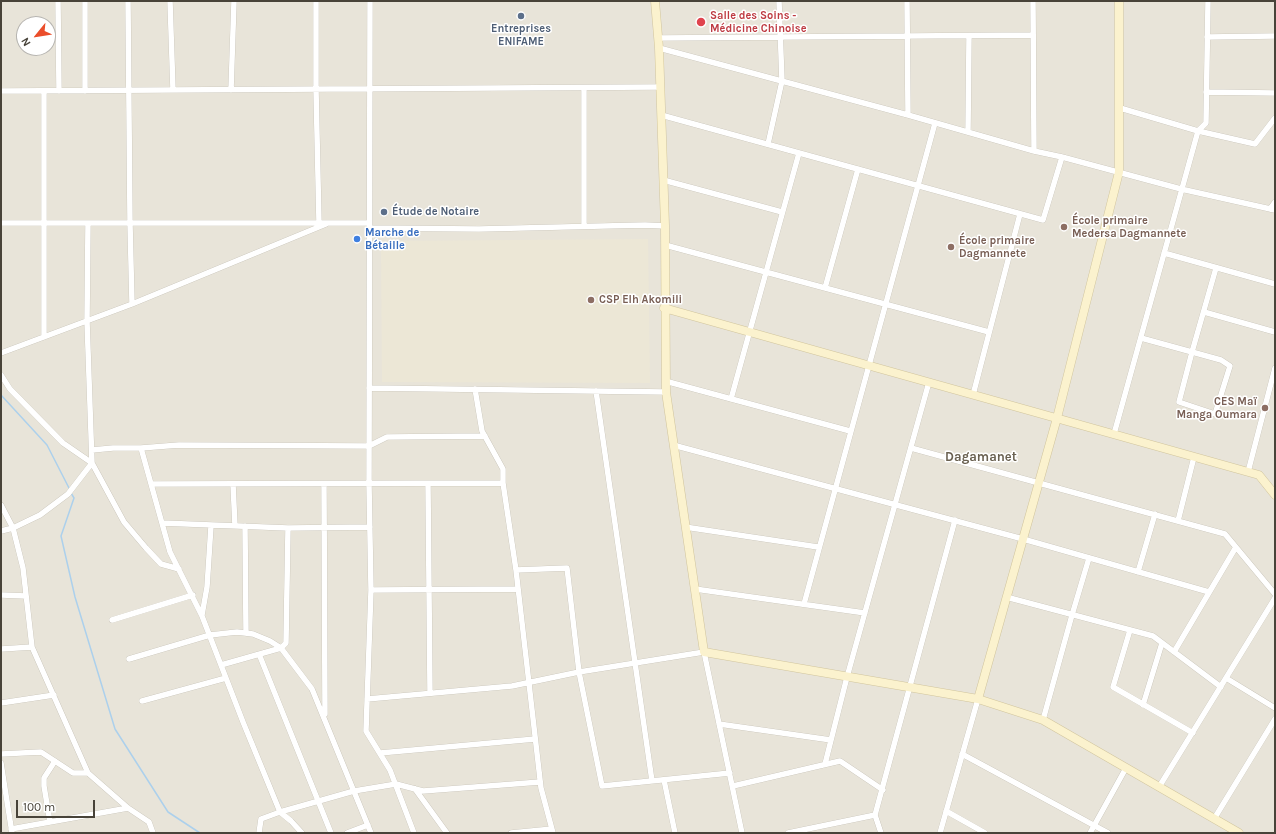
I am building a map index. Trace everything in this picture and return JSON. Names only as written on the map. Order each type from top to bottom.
[{"type":"street","points":[[58,1],[59,91]]},
{"type":"street","points":[[85,1],[85,91]]},
{"type":"street","points":[[128,1],[132,304]]},
{"type":"street","points":[[170,1],[173,90]]},
{"type":"street","points":[[231,90],[234,1]]},
{"type":"street","points":[[316,1],[319,223]]},
{"type":"street","points":[[370,1],[369,484],[371,590],[366,731],[390,770],[414,833]]},
{"type":"street","points":[[655,1],[659,48],[665,226],[664,308],[666,392],[704,652],[742,833]]},
{"type":"street","points":[[768,144],[782,81],[779,1]]},
{"type":"street","points":[[907,1],[908,115]]},
{"type":"street","points":[[1033,1],[1034,151]]},
{"type":"street","points":[[940,833],[1057,418],[1119,172],[1119,1]]},
{"type":"street","points":[[1114,434],[1198,131],[1206,122],[1208,1]]},
{"type":"street","points":[[658,38],[1033,35]]},
{"type":"street","points":[[968,132],[969,36]]},
{"type":"street","points":[[1207,37],[1275,36]]},
{"type":"street","points":[[659,48],[908,115],[1034,151],[1181,189],[1272,210],[1275,202]]},
{"type":"street","points":[[1,92],[660,87]]},
{"type":"street","points":[[584,88],[584,226]]},
{"type":"street","points":[[44,91],[44,337]]},
{"type":"street","points":[[1206,92],[1275,93]]},
{"type":"street","points":[[1120,108],[1198,131],[1255,144],[1275,118]]},
{"type":"street","points":[[661,115],[1043,220],[1062,157]]},
{"type":"street","points":[[804,604],[818,547],[935,123]]},
{"type":"street","points":[[731,399],[798,153]]},
{"type":"street","points":[[825,288],[858,169]]},
{"type":"street","points":[[663,180],[782,212]]},
{"type":"street","points":[[973,395],[1020,214]]},
{"type":"street","points":[[1,223],[330,223],[369,226],[479,229],[584,226],[665,226]]},
{"type":"street","points":[[1,531],[13,528],[40,515],[68,494],[92,463],[87,321],[88,223]]},
{"type":"street","points":[[1,353],[132,304],[330,223]]},
{"type":"street","points":[[665,245],[989,332]]},
{"type":"street","points":[[1164,253],[1275,284]]},
{"type":"street","points":[[1141,338],[1192,352],[1221,360],[1230,366],[1216,414],[1179,402],[1192,352],[1216,268]]},
{"type":"street","points":[[664,308],[1259,475],[1275,495]]},
{"type":"street","points":[[1204,312],[1275,332]]},
{"type":"street","points":[[1248,472],[1275,368]]},
{"type":"street","points":[[1,375],[10,389],[63,443],[92,463],[124,522],[161,564],[179,569]]},
{"type":"street","points":[[665,381],[850,431]]},
{"type":"street","points":[[826,764],[847,677],[929,382]]},
{"type":"street","points":[[369,388],[666,392]]},
{"type":"street","points":[[475,389],[482,431],[503,469],[503,483],[516,570],[540,782],[552,831],[511,833]]},
{"type":"street","points":[[596,391],[652,781]]},
{"type":"street","points":[[92,450],[187,445],[369,446],[387,437],[485,436]]},
{"type":"street","points":[[673,445],[955,520],[1209,592]]},
{"type":"street","points":[[141,448],[170,552],[193,595],[202,616],[280,812],[302,833]]},
{"type":"street","points":[[911,448],[1225,534],[1275,594]]},
{"type":"street","points":[[1178,521],[1194,457]]},
{"type":"street","points":[[151,484],[324,485],[503,483]]},
{"type":"street","points":[[233,484],[235,526]]},
{"type":"street","points":[[428,484],[430,694]]},
{"type":"street","points":[[324,485],[325,718]]},
{"type":"street","points":[[1,505],[13,528],[23,568],[32,648],[88,773],[128,808],[149,822],[153,833]]},
{"type":"street","points":[[1138,572],[1155,514]]},
{"type":"street","points":[[881,833],[875,815],[955,520]]},
{"type":"street","points":[[162,523],[288,528],[370,526]]},
{"type":"street","points":[[202,616],[207,588],[211,526]]},
{"type":"street","points":[[245,526],[246,633]]},
{"type":"street","points":[[685,527],[818,547]]},
{"type":"street","points":[[221,665],[281,648],[286,643],[288,528]]},
{"type":"street","points":[[1174,652],[1236,547]]},
{"type":"street","points":[[1043,720],[1089,558]]},
{"type":"street","points":[[516,570],[567,568],[579,672],[602,786],[730,773]]},
{"type":"street","points":[[371,590],[518,589]]},
{"type":"street","points":[[695,589],[865,613]]},
{"type":"street","points":[[1,595],[26,596]]},
{"type":"street","points":[[112,620],[193,595]]},
{"type":"street","points":[[1006,597],[1153,636],[1221,687]]},
{"type":"street","points":[[1159,787],[1275,598]]},
{"type":"street","points":[[1130,630],[1113,687],[1193,733]]},
{"type":"street","points":[[129,659],[210,636],[237,632],[253,634],[270,641],[281,648],[312,688],[371,833]]},
{"type":"street","points":[[1143,704],[1162,644]]},
{"type":"street","points":[[1,649],[32,648]]},
{"type":"street","points":[[367,699],[512,686],[579,672],[704,652],[978,699],[1043,720],[1239,833]]},
{"type":"street","points":[[259,654],[331,833]]},
{"type":"street","points":[[142,701],[226,678]]},
{"type":"street","points":[[1226,678],[1275,708]]},
{"type":"street","points":[[1,703],[54,695]]},
{"type":"street","points":[[1214,819],[1275,719]]},
{"type":"street","points":[[719,724],[832,740]]},
{"type":"street","points":[[380,753],[535,739]]},
{"type":"street","points":[[1,754],[41,752],[73,773],[88,773]]},
{"type":"street","points":[[962,754],[1108,833]]},
{"type":"street","points":[[50,822],[44,778],[55,761]]},
{"type":"street","points":[[733,786],[840,761],[883,790]]},
{"type":"street","points":[[1,763],[11,831],[50,822],[128,808]]},
{"type":"street","points":[[1090,833],[1126,768]]},
{"type":"street","points":[[664,780],[675,833]]},
{"type":"street","points":[[259,833],[261,819],[280,812],[354,791],[396,784],[423,791],[540,782]]},
{"type":"street","points":[[415,789],[448,833]]},
{"type":"street","points":[[946,811],[985,833]]},
{"type":"street","points":[[788,833],[875,815]]},
{"type":"street","points":[[347,833],[368,825]]},
{"type":"shaded area","points":[[1,1],[1275,1],[1275,833],[1,833]]},
{"type":"shaded area","points":[[648,239],[650,383],[382,382],[381,241]]},
{"type":"waterway","points":[[1,395],[47,445],[70,490]]},
{"type":"waterway","points":[[71,493],[74,498],[61,536],[75,597],[115,729],[168,812],[200,833]]},
{"type":"place","name":"Entreprises ENIFAME","points":[[521,16]]},
{"type":"place","name":"Salle des Soins - Médicine Chinoise","points":[[701,22]]},
{"type":"place","name":"Étude de Notaire","points":[[384,212]]},
{"type":"place","name":"École primaire Medersa Dagmannete","points":[[1064,227]]},
{"type":"place","name":"Marche de Bétaille","points":[[357,239]]},
{"type":"place","name":"École primaire Dagmannete","points":[[951,247]]},
{"type":"place","name":"CSP Elh Akomili","points":[[591,300]]},
{"type":"place","name":"CES Maï Manga Oumara","points":[[1265,408]]},
{"type":"district","name":"Dagamanet","points":[[981,457]]}]
